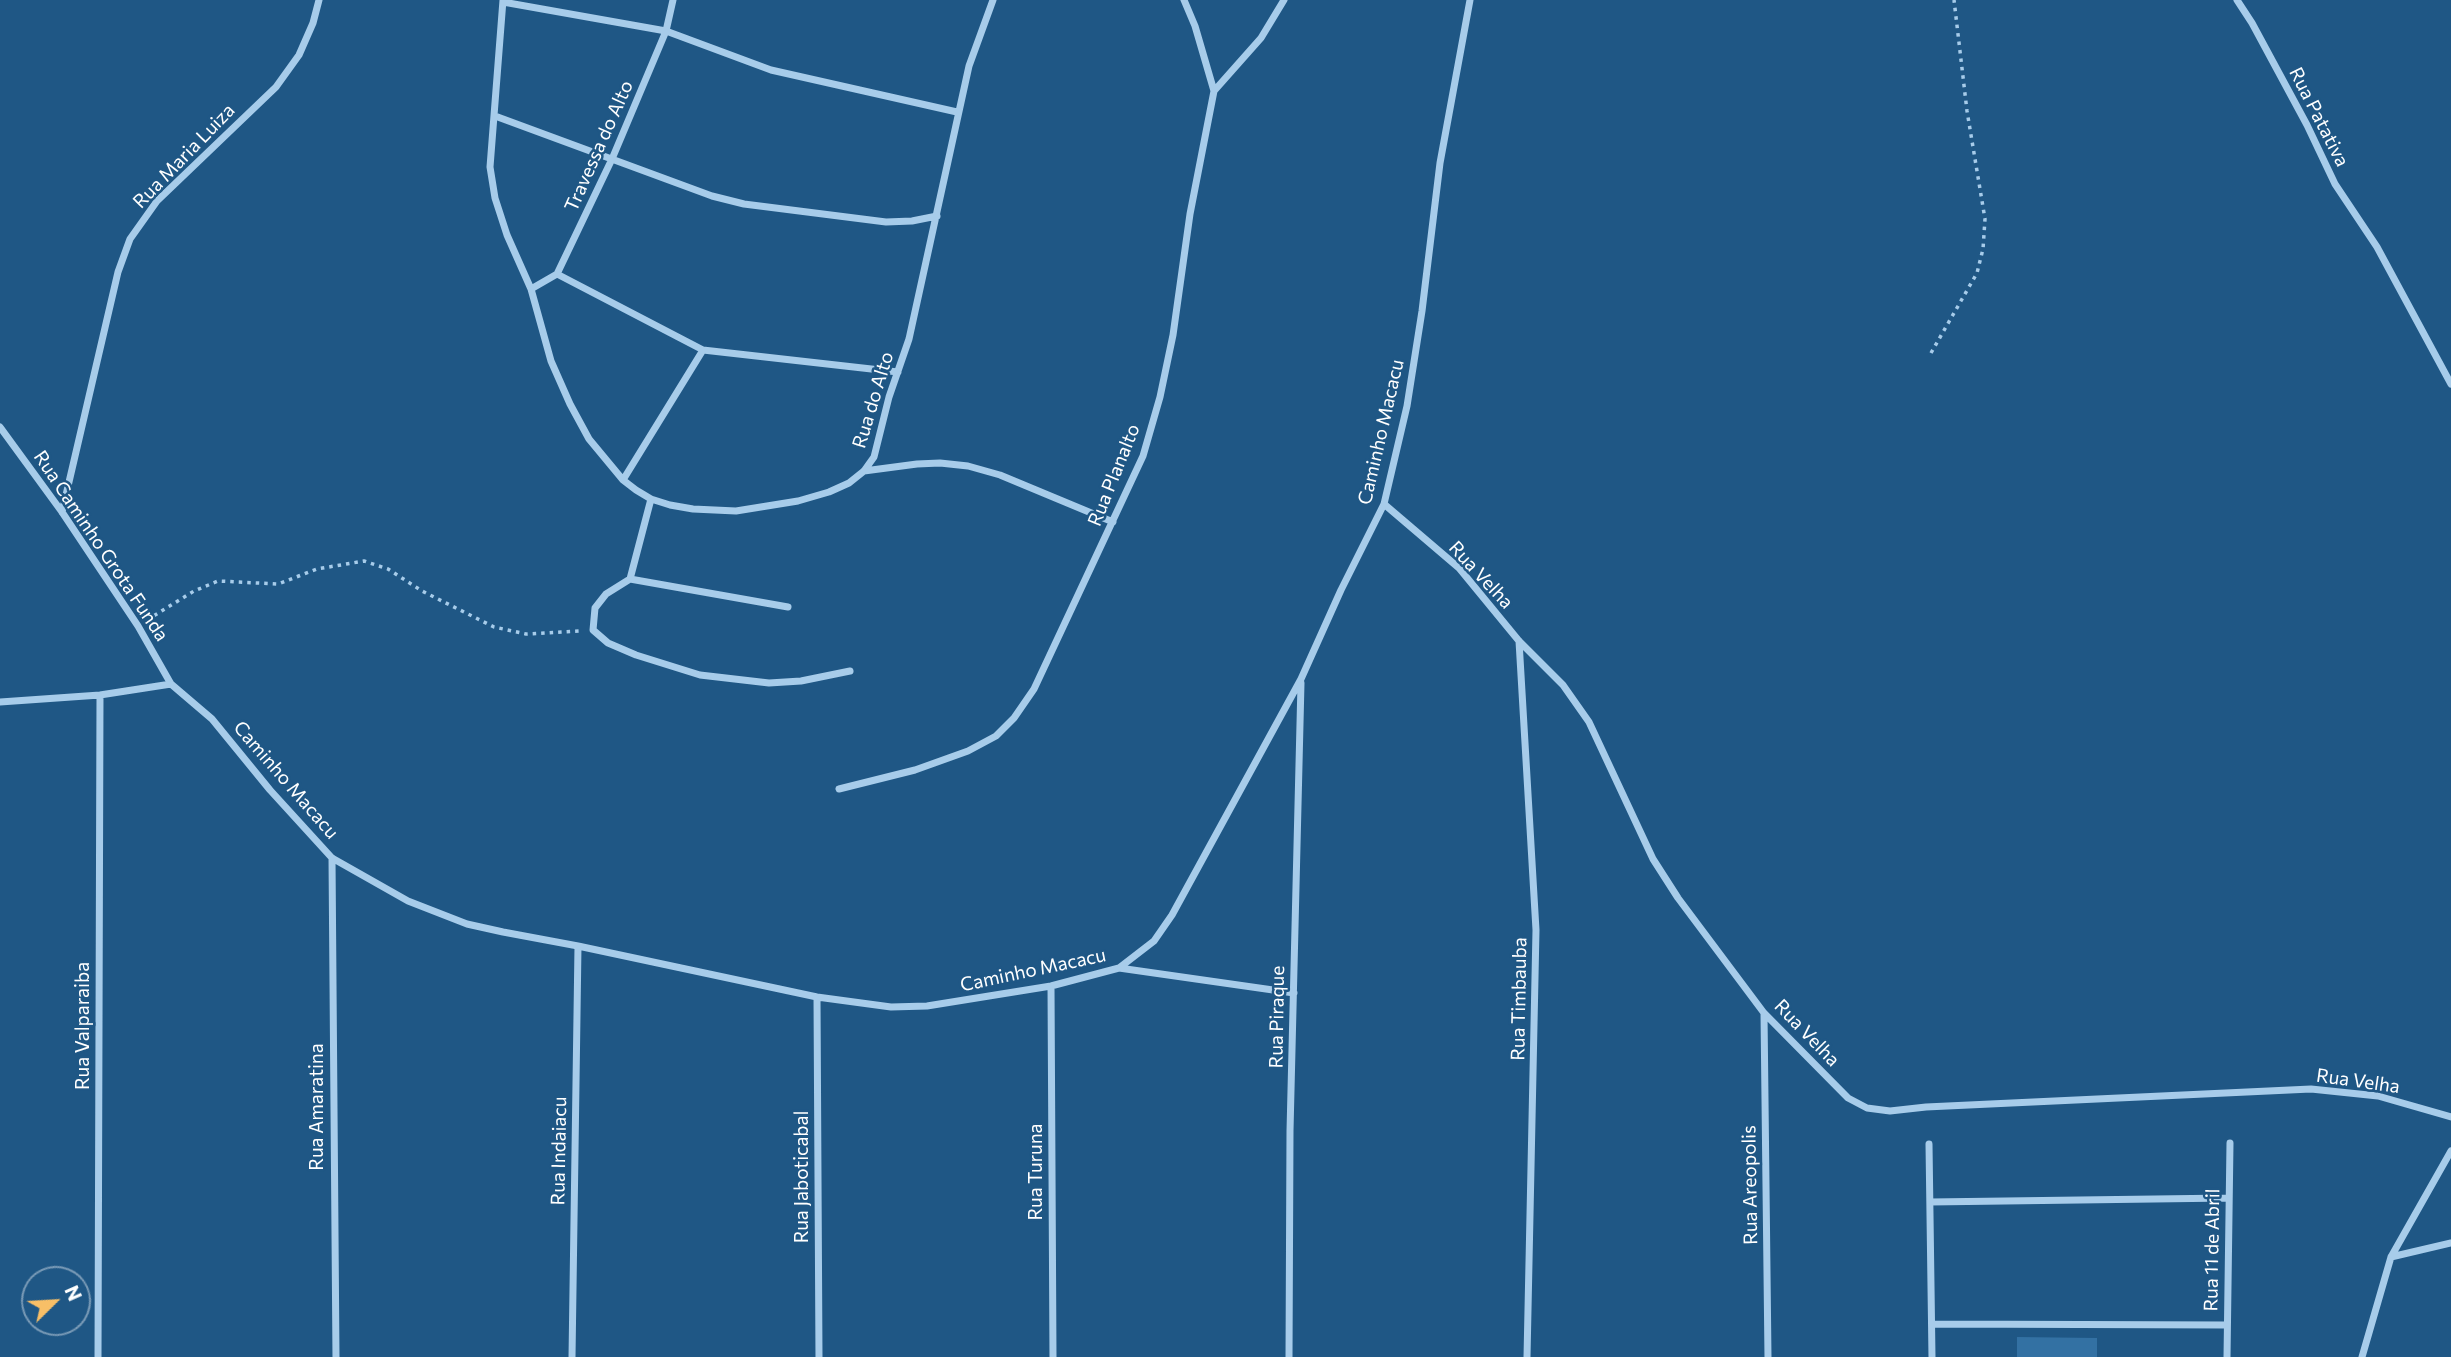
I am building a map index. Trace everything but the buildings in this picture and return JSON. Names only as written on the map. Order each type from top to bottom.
[{"type":"street","name":"Rua Maria Luiza","points":[[62,512],[118,272],[130,239],[157,201],[276,87],[299,55],[313,23],[319,0]]},
{"type":"street","name":"Travessa do Alto","points":[[557,274],[612,159],[666,31],[673,0]]},
{"type":"street","name":"Rua do Alto","points":[[503,1],[490,167],[495,198],[507,235],[531,289],[551,361],[570,404],[589,439],[623,480],[651,499],[693,509],[736,511],[798,501],[829,492],[849,483],[864,471],[874,457],[909,339],[957,112],[969,66],[993,0]]},
{"type":"street","name":"Rua Planalto","points":[[839,789],[915,769],[968,751],[996,736],[1014,718],[1034,689],[1143,456],[1160,397],[1173,335],[1189,215],[1214,91],[1195,26],[1184,0]]},
{"type":"street","points":[[1214,91],[1261,38],[1284,0]]},
{"type":"street","name":"Caminho Macacu","points":[[171,684],[212,719],[270,790],[332,858],[408,901],[467,923],[817,997],[891,1007],[927,1006],[1051,986],[1119,968],[1154,942],[1171,915],[1301,679],[1384,504],[1407,406],[1422,312],[1440,163],[1470,0]]},
{"type":"street","name":"Rua Patativa","points":[[2237,0],[2307,125],[2335,184],[2377,247],[2451,384]]},
{"type":"street","points":[[503,1],[666,31],[771,70],[957,112]]},
{"type":"street","points":[[495,116],[712,196],[744,204],[886,222],[912,221],[936,216]]},
{"type":"street","points":[[531,289],[557,274],[703,350],[898,372]]},
{"type":"street","points":[[623,480],[703,350]]},
{"type":"street","name":"Rua Caminho Grota Funda","points":[[0,427],[62,512],[138,626],[171,684]]},
{"type":"street","points":[[864,471],[940,463],[968,467],[1000,475],[1113,522]]},
{"type":"street","points":[[630,579],[651,499]]},
{"type":"street","name":"Rua Velha","points":[[1384,504],[1459,568],[1519,641],[1563,685],[1589,722],[1653,859],[1678,898],[1764,1013],[1848,1098],[1867,1108],[1890,1111],[1926,1107],[2311,1089],[2378,1096],[2451,1117]]},
{"type":"street","points":[[788,607],[630,579],[606,594],[595,608],[593,630],[608,643],[636,655],[700,675],[769,683],[801,681],[850,671]]},
{"type":"street","name":"Rua Timbauba","points":[[1519,641],[1536,930],[1527,1357]]},
{"type":"street","name":"Rua Piraque","points":[[1289,1357],[1290,1131],[1301,679]]},
{"type":"street","points":[[0,702],[100,695],[171,684]]},
{"type":"street","name":"Rua Valparaiba","points":[[99,1357],[100,695]]},
{"type":"street","name":"Rua Amaratina","points":[[332,858],[336,1357]]},
{"type":"street","name":"Rua Indaiacu","points":[[572,1357],[578,946]]},
{"type":"street","points":[[1119,968],[1294,993]]},
{"type":"street","name":"Rua Turuna","points":[[1051,986],[1053,1357]]},
{"type":"street","name":"Rua Jaboticabal","points":[[817,997],[819,1357]]},
{"type":"street","name":"Rua Areopolis","points":[[1764,1013],[1769,1357]]},
{"type":"street","name":"Rua 11 de Abril","points":[[2227,1357],[2230,1143]]},
{"type":"street","points":[[1929,1144],[1932,1357]]},
{"type":"street","points":[[2362,1357],[2391,1257],[2451,1151]]},
{"type":"street","points":[[1930,1202],[2228,1198]]},
{"type":"street","points":[[2391,1257],[2451,1243]]},
{"type":"street","points":[[1933,1324],[2227,1325]]},
{"type":"path","points":[[1931,352],[1977,273],[1983,249],[1985,219],[1967,111],[1954,0]]},
{"type":"path","points":[[138,626],[194,590],[218,581],[278,584],[317,569],[364,561],[388,569],[422,591],[494,627],[526,634],[593,630]]},
{"type":"shaded area","points":[[2017,1337],[2097,1338],[2097,1357],[2017,1357]]}]
